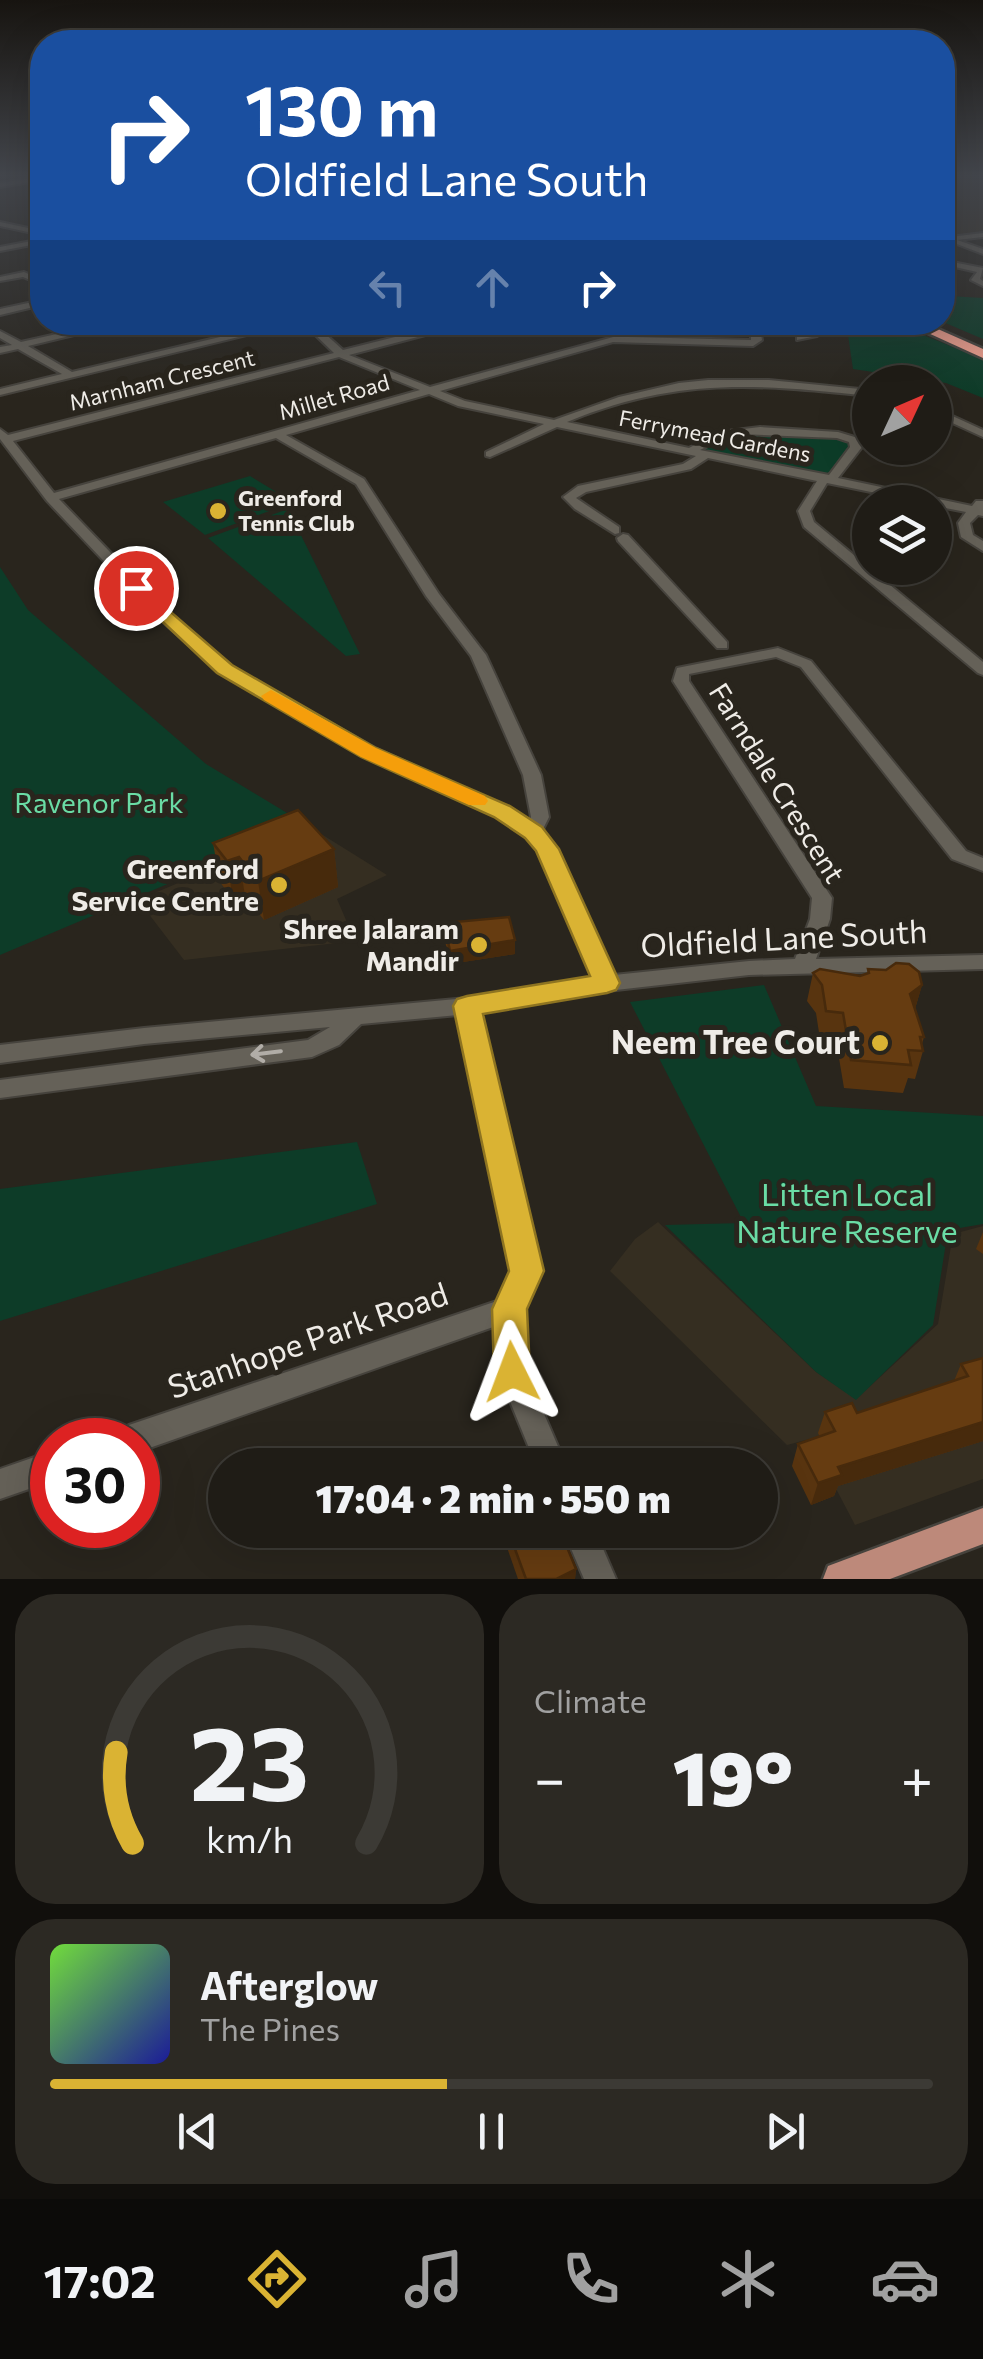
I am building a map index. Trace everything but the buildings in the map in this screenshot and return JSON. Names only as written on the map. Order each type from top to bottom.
[{"type":"highway","points":[[955,332],[983,344]]},
{"type":"highway","points":[[940,335],[983,354]]},
{"type":"main road","points":[[842,1579],[983,1526]]},
{"type":"street","points":[[955,265],[982,271],[975,280],[983,284]]},
{"type":"street","points":[[0,279],[24,274],[30,277]]},
{"type":"street","points":[[0,312],[30,306]]},
{"type":"street","points":[[0,334],[72,376]]},
{"type":"street","points":[[0,350],[67,335]]},
{"type":"street","points":[[0,392],[242,335]]},
{"type":"street","name":"Ferrymead Gardens","points":[[320,335],[342,355],[428,391],[498,414],[980,507]]},
{"type":"street","name":"Marnham Crescent","points":[[3,435],[415,335]]},
{"type":"street","points":[[622,335],[753,343],[756,335]]},
{"type":"street","points":[[800,338],[810,335]]},
{"type":"street","name":"Millet Road","points":[[50,498],[613,339],[630,338]]},
{"type":"street","points":[[490,454],[579,412],[677,386],[712,382],[852,391]]},
{"type":"street","points":[[952,419],[983,434]]},
{"type":"street","points":[[690,452],[704,439],[732,431],[835,435],[854,440],[856,447],[804,510],[808,524],[983,670]]},
{"type":"street","points":[[276,434],[360,482],[433,596],[478,655],[532,775],[540,817],[533,832]]},
{"type":"street","points":[[3,435],[50,498],[157,609],[224,669],[368,752],[502,812],[533,832],[547,849],[607,983]]},
{"type":"street","points":[[704,456],[686,468],[582,489],[570,497],[576,507],[602,516],[722,645]]},
{"type":"street","points":[[980,507],[964,523],[967,536],[983,547]]},
{"type":"street","name":"Farndale Crescent","points":[[804,964],[820,919],[822,898],[681,681],[682,672],[778,652],[806,664],[960,854],[983,865]]},
{"type":"street","name":"Oldfield Lane South","points":[[0,1054],[144,1036],[353,1019],[467,1006],[607,983],[804,964],[983,962]]},
{"type":"street","points":[[467,1006],[526,1271],[509,1309],[512,1372],[544,1448]]},
{"type":"street","name":"Oldfield Lane South","points":[[0,1089],[312,1048],[331,1039],[353,1019]]},
{"type":"street","name":"Stanhope Park Road","points":[[160,1429],[509,1309]]},
{"type":"street","points":[[0,1484],[30,1474]]},
{"type":"street","points":[[587,1548],[600,1579]]},
{"type":"shaded area","points":[[310,827],[387,875],[337,899],[355,941],[184,960],[138,900]]},
{"type":"shaded area","points":[[658,1222],[816,1372],[856,1399],[938,1324],[953,1234],[983,1226],[983,1479],[855,1525],[810,1439],[787,1445],[610,1271],[635,1239]]},
{"type":"green space","points":[[955,296],[983,298],[983,339],[955,327]]},
{"type":"green space","points":[[848,335],[923,335],[983,359],[983,398],[952,385],[952,365],[852,365]]},
{"type":"green space","points":[[731,433],[835,437],[852,445],[826,473],[701,449]]},
{"type":"green space","name":"Greenford Tennis Club","points":[[250,476],[293,502],[205,535],[163,502]]},
{"type":"green space","points":[[288,509],[360,654],[346,656],[208,538]]},
{"type":"green space","name":"Ravenor Park","points":[[0,567],[28,610],[206,764],[307,825],[0,955]]},
{"type":"green space","name":"Litten Local Nature Reserve","points":[[764,985],[816,1106],[983,1116],[983,1224],[948,1230],[933,1325],[856,1400],[816,1372],[665,1225],[744,1223],[630,1002]]},
{"type":"green space","points":[[357,1142],[377,1204],[0,1321],[0,1189]]},
{"type":"slow traffic","points":[[271,696],[368,752],[477,801]]},
{"type":"place","name":"Greenford Tennis Club","points":[[218,511]]},
{"type":"place","name":"Greenford Service Centre","points":[[279,885]]},
{"type":"place","name":"Shree Jalaram Mandir","points":[[479,945]]},
{"type":"place","name":"Neem Tree Court","points":[[880,1043]]},
{"type":"route","points":[[136,588],[224,669],[368,752],[502,812],[533,832],[547,849],[607,983],[467,1006],[526,1271],[509,1309],[512,1372]]}]
